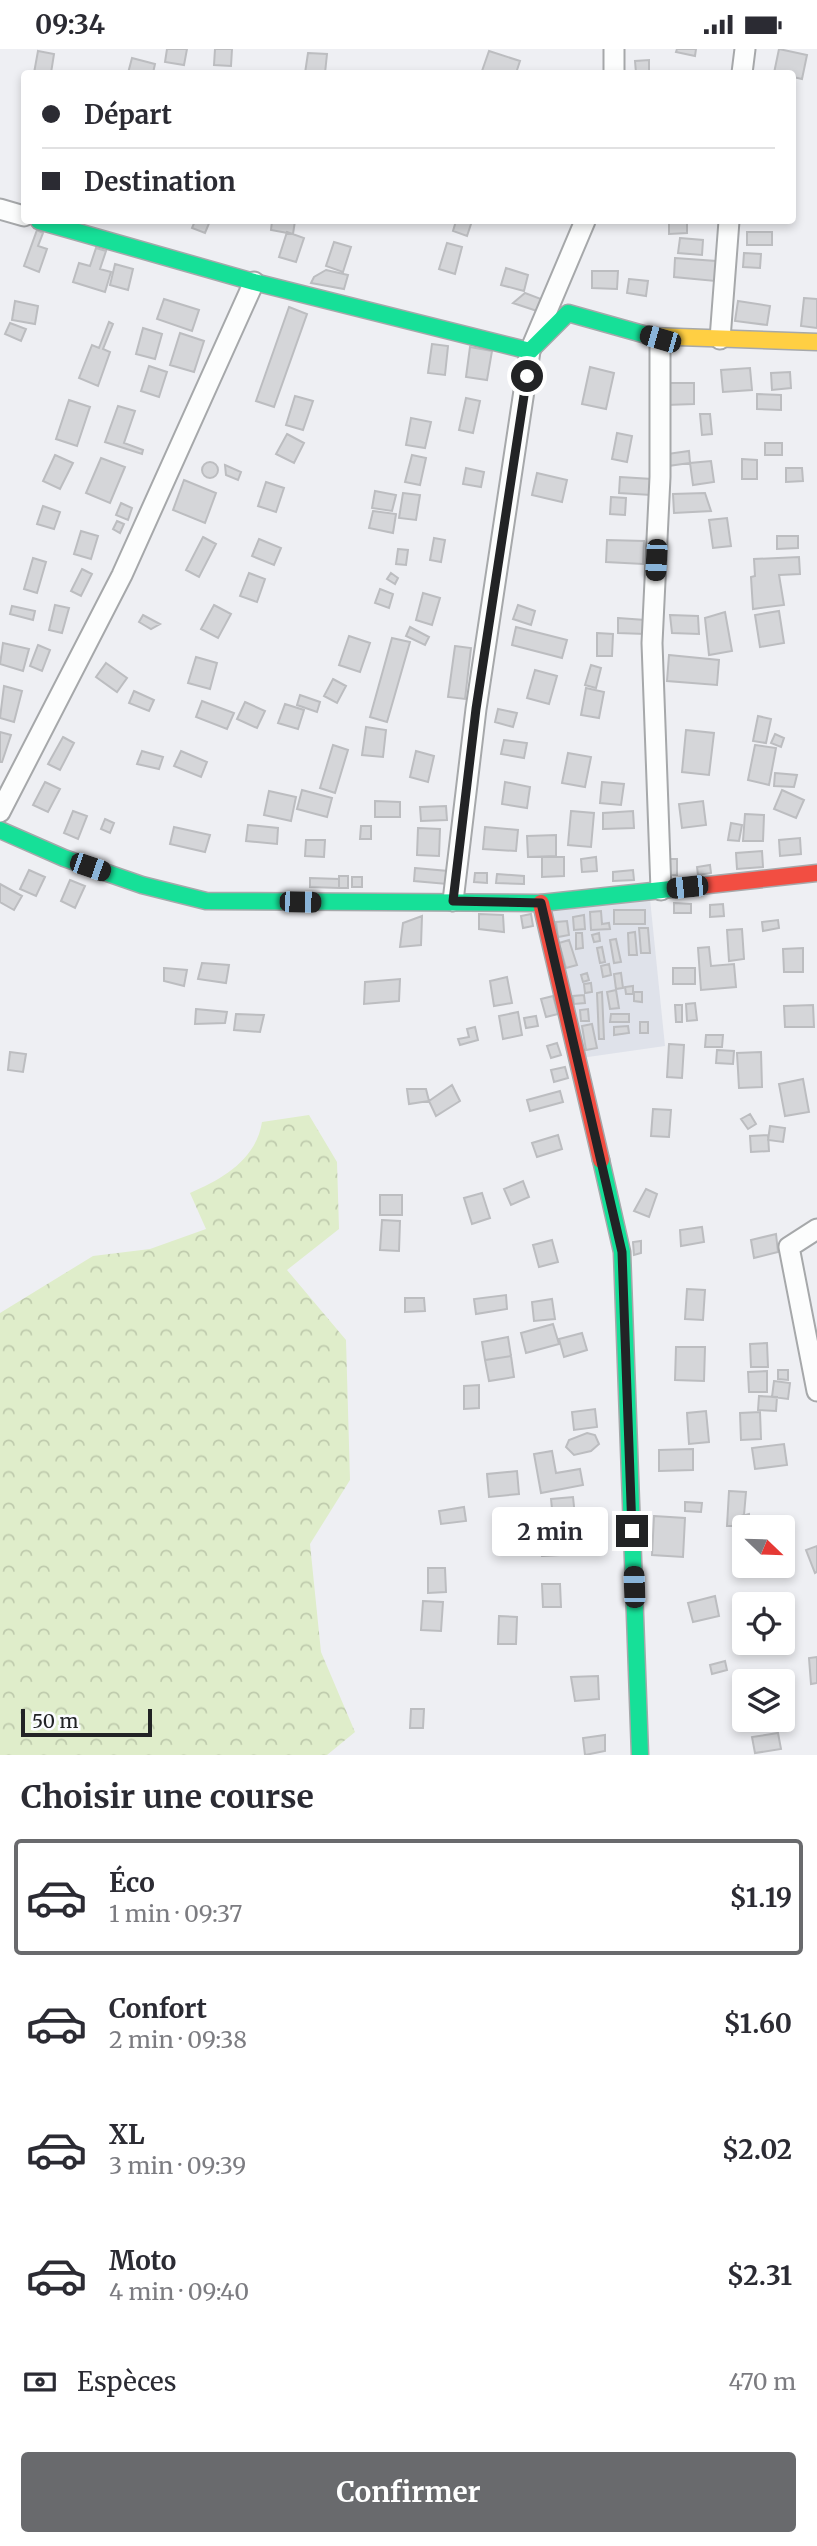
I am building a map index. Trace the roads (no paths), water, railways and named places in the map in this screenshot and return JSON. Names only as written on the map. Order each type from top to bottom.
[{"type":"street","points":[[614,49],[614,70]]},
{"type":"street","points":[[742,70],[745,49]]},
{"type":"street","points":[[0,209],[21,215]]},
{"type":"street","points":[[50,224],[254,282],[530,351]]},
{"type":"street","points":[[453,901],[476,709],[530,351],[583,224]]},
{"type":"street","points":[[720,339],[729,224]]},
{"type":"street","points":[[0,812],[122,575],[254,282]]},
{"type":"street","points":[[530,351],[568,313],[660,339],[817,342]]},
{"type":"street","points":[[660,339],[660,477],[652,643],[661,890]]},
{"type":"street","points":[[0,830],[64,859],[142,885],[206,901],[541,903],[817,873]]},
{"type":"street","points":[[541,903],[622,1252],[640,1755]]},
{"type":"street","points":[[817,1230],[789,1247],[817,1391]]}]
